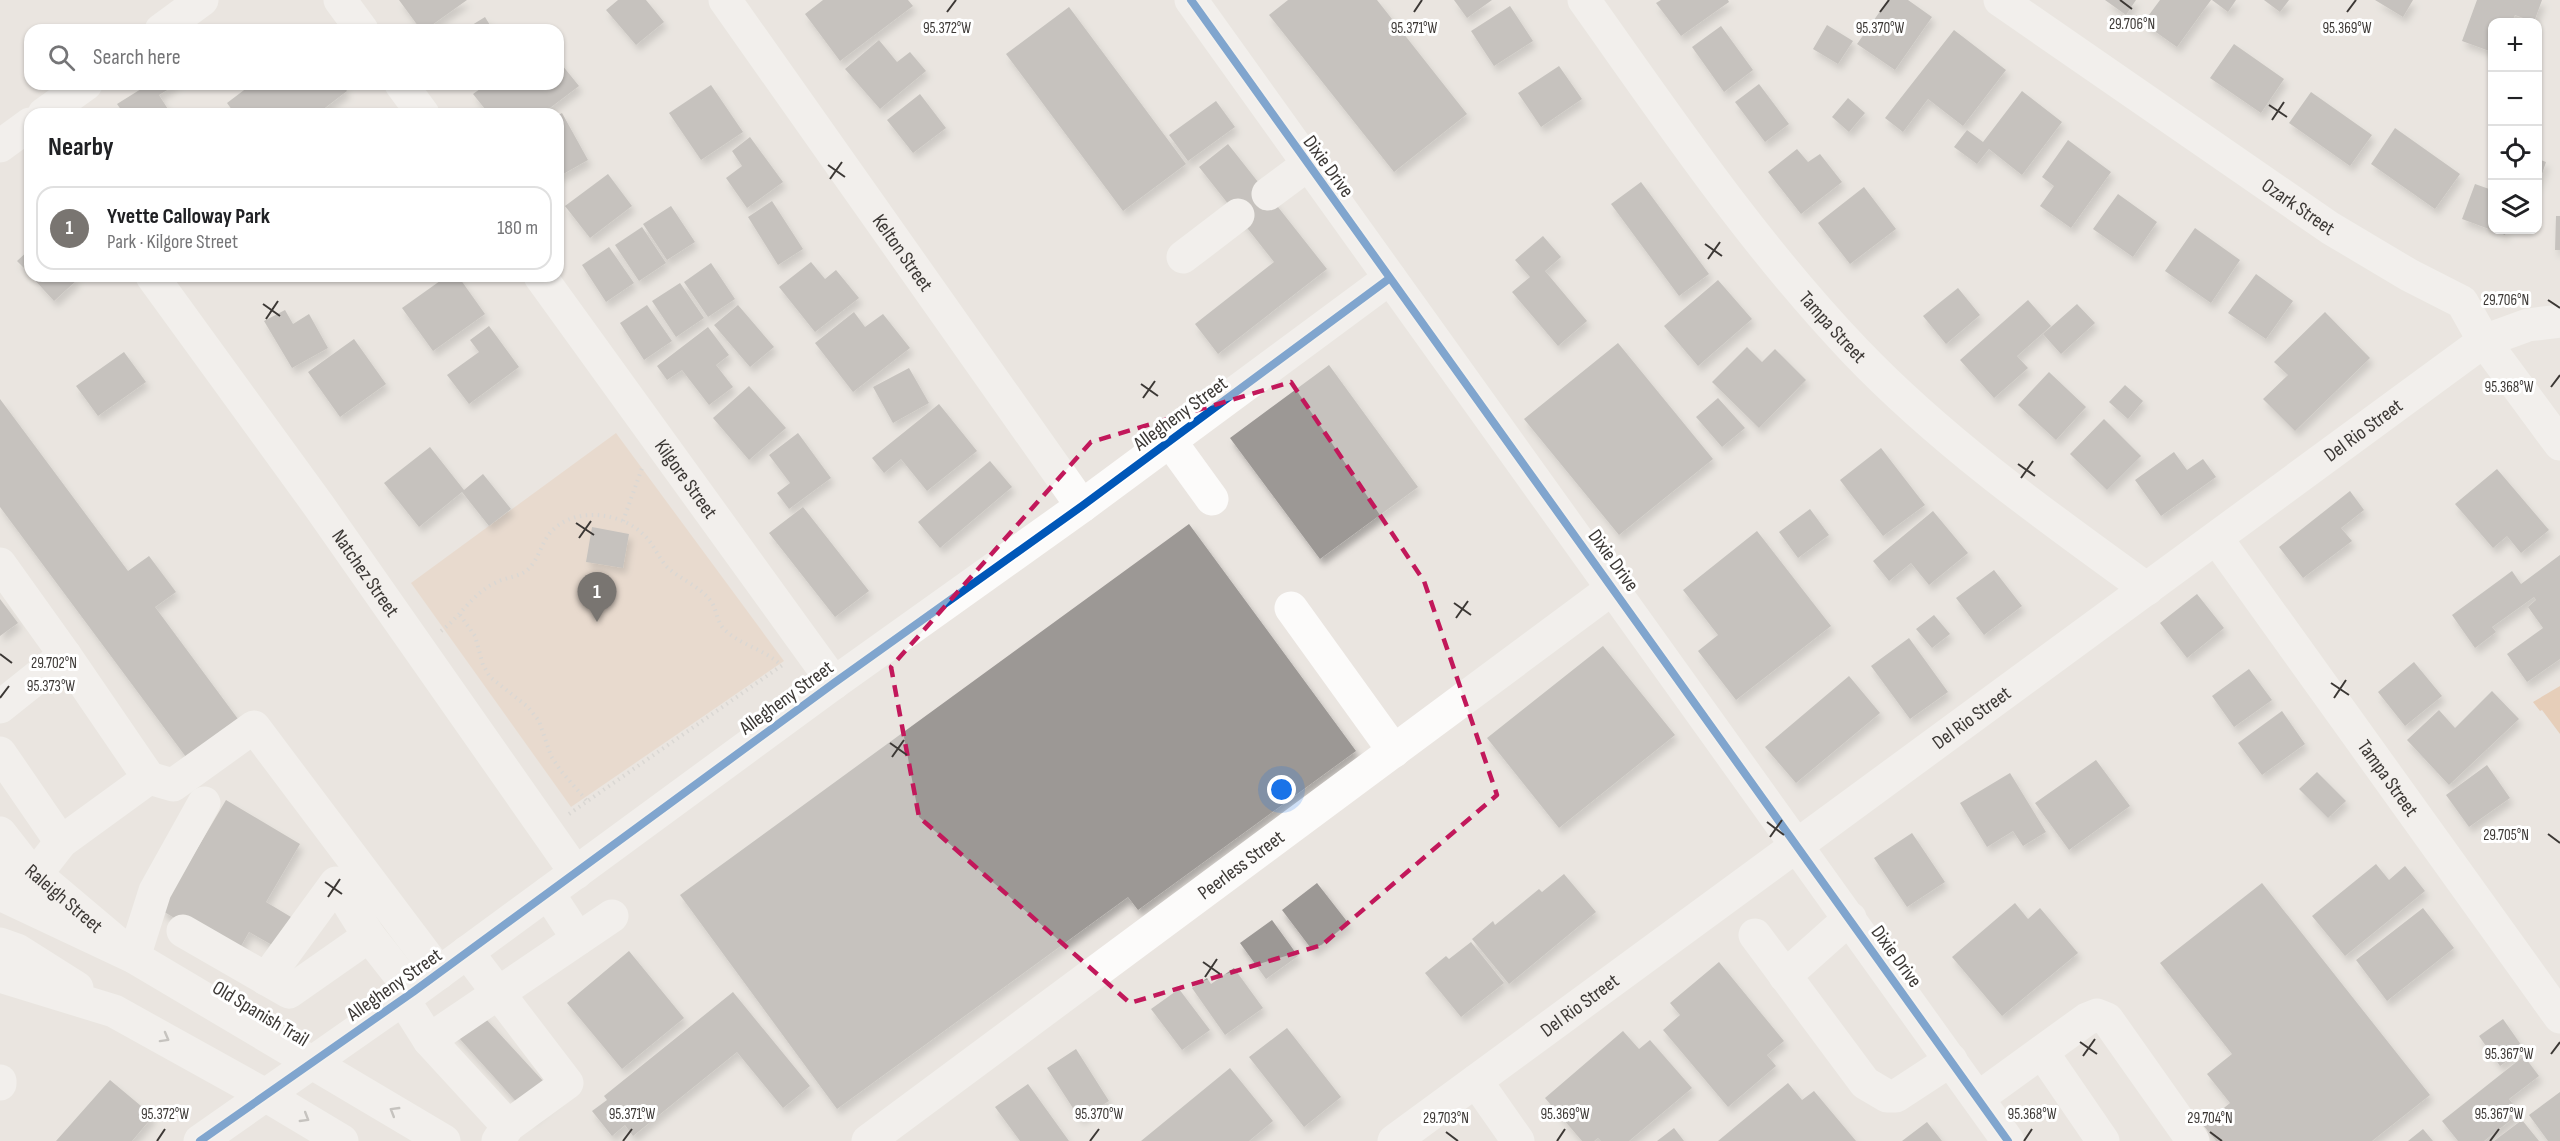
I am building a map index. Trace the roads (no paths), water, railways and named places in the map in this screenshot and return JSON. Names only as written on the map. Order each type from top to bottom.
[{"type":"street","points":[[169,24],[202,0]]},
{"type":"street","points":[[340,0],[358,24]]},
{"type":"street","name":"Kelton Street","points":[[725,0],[1082,506]]},
{"type":"street","name":"Dixie Drive","points":[[1191,0],[2008,1141]]},
{"type":"street","name":"Tampa Street","points":[[1584,0],[1751,231],[1804,295],[1857,353],[1922,414],[2030,504],[2147,589]]},
{"type":"street","name":"Ozark Street","points":[[2000,0],[2330,228],[2409,275],[2462,302],[2484,341],[2560,444]]},
{"type":"street","points":[[52,108],[78,90]]},
{"type":"street","points":[[405,90],[419,108]]},
{"type":"street","points":[[0,146],[24,128]]},
{"type":"street","points":[[1268,194],[1307,165]]},
{"type":"street","points":[[1183,257],[1238,215]]},
{"type":"street","name":"Allegheny Street","points":[[200,1141],[313,1064],[439,973],[834,682],[1082,506],[1390,278]]},
{"type":"street","name":"Natchez Street","points":[[156,282],[319,506],[576,873]]},
{"type":"street","name":"Kilgore Street","points":[[544,282],[834,682]]},
{"type":"street","name":"Del Rio Street","points":[[1394,1141],[2484,341],[2528,325],[2560,321]]},
{"type":"street","points":[[1170,441],[1212,499]]},
{"type":"street","name":"Tampa Street","points":[[2217,539],[2560,1017]]},
{"type":"street","points":[[0,564],[149,778],[173,786],[255,727],[439,973]]},
{"type":"street","name":"Peerless Street","points":[[867,1141],[1613,588]]},
{"type":"street","points":[[1291,608],[1394,751]]},
{"type":"street","points":[[0,707],[64,655]]},
{"type":"street","points":[[0,753],[61,842]]},
{"type":"street","points":[[36,874],[61,842],[149,778]]},
{"type":"street","points":[[0,863],[134,957],[155,891],[204,803]]},
{"type":"street","name":"Raleigh Street","points":[[0,833],[25,865],[134,957]]},
{"type":"street","points":[[266,979],[336,883],[408,995],[429,1040],[503,1134],[567,1083],[467,952]]},
{"type":"street","points":[[548,893],[578,939]]},
{"type":"street","name":"Old Spanish Trail","points":[[0,894],[134,957],[444,1141]]},
{"type":"street","points":[[429,1040],[612,916]]},
{"type":"street","points":[[1785,976],[1850,918]]},
{"type":"street","points":[[183,932],[289,992],[369,936]]},
{"type":"street","points":[[1755,934],[1865,1083],[1878,1091],[1896,1096],[1951,1060]]},
{"type":"street","points":[[0,944],[16,950],[114,1011],[267,1096],[342,1141]]},
{"type":"street","points":[[0,976],[114,1011]]},
{"type":"street","points":[[1978,1098],[2087,1019],[2097,1015],[2107,1019],[2193,1141]]},
{"type":"street","points":[[2042,1052],[2103,1141]]},
{"type":"street","points":[[1476,1081],[1518,1141]]},
{"type":"place","name":"Yvette Calloway Park","points":[[597,622]]}]
